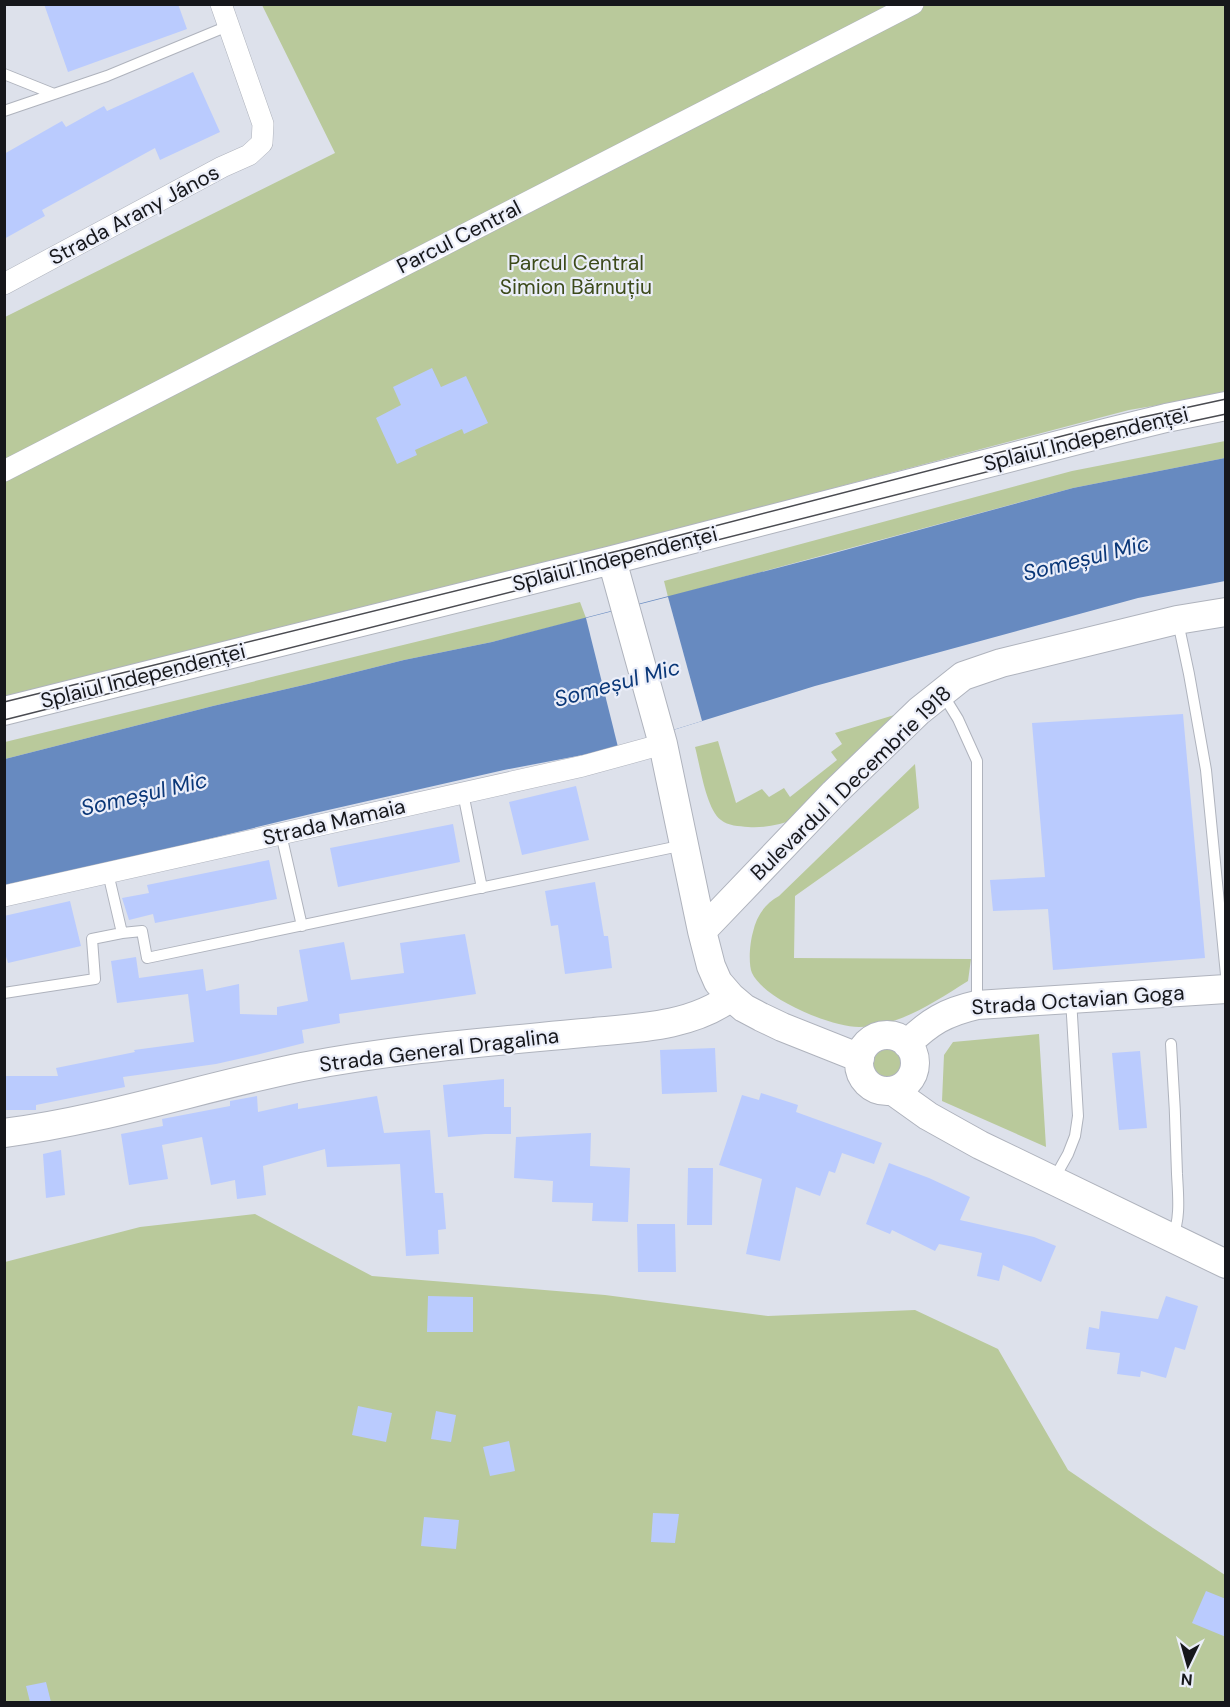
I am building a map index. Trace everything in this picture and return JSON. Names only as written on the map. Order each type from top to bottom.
[{"type":"main road","name":"Splaiul Independenței","points":[[4,711],[612,560],[1113,431],[1226,406]]},
{"type":"main road","points":[[612,560],[661,736],[702,931],[711,966],[718,982],[744,1008],[782,1027],[860,1058]]},
{"type":"main road","name":"Bulevardul 1 Decembrie 1918","points":[[702,931],[834,794],[919,711],[963,676],[1001,663],[1177,620],[1226,612]]},
{"type":"main road","name":"Strada Octavian Goga","points":[[907,1044],[921,1029],[946,1014],[977,1005],[1226,989]]},
{"type":"main road","name":"Strada General Dragalina","points":[[4,1133],[76,1121],[303,1067],[451,1046],[669,1022],[702,1014],[731,997]]},
{"type":"main road","points":[[893,1091],[907,1083],[912,1077],[914,1054],[907,1044],[895,1036],[886,1036],[869,1042],[860,1058],[859,1066],[865,1080],[878,1089],[893,1091],[928,1116],[980,1145],[1226,1264]]},
{"type":"street","points":[[220,4],[228,26]]},
{"type":"street","name":"Parcul Central","points":[[4,471],[914,4]]},
{"type":"street","name":"Strada Arany János","points":[[4,284],[222,167],[249,155],[262,143],[263,124],[228,26]]},
{"type":"street","name":"Strada Mamaia","points":[[4,896],[583,766],[661,736]]},
{"type":"lane","points":[[4,111],[106,76],[228,26]]},
{"type":"lane","points":[[4,74],[54,94]]},
{"type":"lane","points":[[1177,620],[1190,674],[1206,770],[1226,975]]},
{"type":"lane","points":[[942,691],[977,761],[977,1005]]},
{"type":"lane","points":[[463,793],[482,888]]},
{"type":"lane","points":[[280,834],[302,926]]},
{"type":"lane","points":[[4,993],[95,979],[92,939],[142,931],[147,958],[684,845]]},
{"type":"lane","points":[[108,873],[122,933]]},
{"type":"lane","points":[[1053,1181],[1075,1136],[1078,1116],[1071,998]]},
{"type":"lane","points":[[1171,1044],[1178,1193],[1175,1231],[1172,1238]]},
{"type":"green space","name":"Parcul Central Simion Bărnuțiu","points":[[262,5],[1225,5],[1225,394],[1129,410],[459,587],[5,698],[5,317],[335,153]]},
{"type":"green space","points":[[1225,441],[1225,458],[1073,488],[668,597],[664,581],[1072,471]]},
{"type":"green space","points":[[580,602],[586,618],[213,706],[5,759],[5,742]]},
{"type":"green space","points":[[901,713],[797,818],[767,826],[737,826],[721,820],[711,806],[695,747],[718,741],[736,803],[762,789],[769,797],[784,788],[790,797],[837,760],[831,752],[842,744],[835,733]]},
{"type":"green space","points":[[915,764],[919,808],[795,896],[794,958],[971,959],[968,981],[917,1012],[874,1026],[847,1026],[816,1017],[784,1002],[759,983],[752,973],[750,947],[756,921],[769,902],[779,896]]},
{"type":"green space","points":[[1039,1034],[1046,1147],[942,1101],[944,1055],[953,1042]]},
{"type":"green space","points":[[888,1045],[901,1051],[907,1064],[901,1077],[888,1083],[875,1077],[869,1064],[875,1051]]},
{"type":"green space","points":[[255,1214],[372,1276],[605,1295],[768,1316],[915,1310],[998,1349],[1068,1470],[1225,1575],[1225,1702],[5,1702],[5,1262],[140,1227]]},
{"type":"water","name":"Someșul Mic","points":[[1225,458],[1225,581],[1138,598],[815,686],[609,750],[504,770],[5,885],[5,759],[404,660],[492,642],[1073,488]]},
{"type":"pier","points":[[668,597],[702,721],[618,747],[586,618]]},
{"type":"building","points":[[44,4],[178,4],[187,29],[68,72]]},
{"type":"building","points":[[193,72],[220,132],[160,160],[155,148],[42,210],[45,216],[4,239],[4,154],[62,121],[66,127],[104,106],[107,111]]},
{"type":"building","points":[[432,368],[441,387],[466,376],[488,423],[464,434],[462,429],[415,450],[417,455],[397,464],[376,418],[401,405],[393,387]]},
{"type":"building","points":[[1183,714],[1205,958],[1053,970],[1048,909],[993,911],[990,880],[1045,877],[1032,723]]},
{"type":"building","points":[[576,786],[589,840],[522,855],[509,802]]},
{"type":"building","points":[[453,824],[460,862],[338,887],[330,848]]},
{"type":"building","points":[[269,860],[277,899],[155,923],[153,914],[129,920],[122,898],[149,893],[147,885]]},
{"type":"building","points":[[595,882],[604,936],[608,936],[612,968],[565,974],[558,925],[551,926],[545,891]]},
{"type":"building","points":[[70,901],[81,946],[8,963],[4,950],[4,916]]},
{"type":"building","points":[[465,934],[476,994],[339,1014],[340,1023],[302,1030],[304,1043],[216,1064],[123,1077],[125,1087],[36,1105],[36,1110],[4,1110],[4,1076],[58,1076],[56,1068],[135,1052],[134,1050],[194,1042],[188,994],[117,1003],[111,961],[136,957],[139,978],[203,969],[206,991],[239,984],[240,1014],[277,1015],[277,1007],[308,1001],[299,950],[344,942],[351,980],[404,973],[400,943]]},
{"type":"building","points":[[715,1048],[717,1092],[662,1094],[660,1050]]},
{"type":"building","points":[[1140,1051],[1147,1128],[1119,1130],[1112,1053]]},
{"type":"building","points":[[504,1079],[504,1107],[511,1107],[511,1134],[448,1137],[443,1085]]},
{"type":"building","points":[[761,1093],[798,1105],[796,1112],[882,1143],[874,1164],[842,1153],[835,1173],[829,1171],[820,1196],[796,1187],[780,1261],[746,1254],[762,1179],[719,1165],[742,1095],[759,1100]]},
{"type":"building","points":[[257,1096],[258,1112],[298,1103],[298,1109],[377,1096],[384,1133],[430,1130],[435,1193],[443,1193],[446,1229],[438,1230],[439,1254],[406,1256],[400,1164],[327,1167],[325,1149],[263,1166],[266,1195],[237,1199],[235,1180],[211,1185],[202,1137],[162,1145],[168,1179],[129,1185],[121,1134],[163,1126],[162,1119],[230,1106],[230,1101]]},
{"type":"building","points":[[591,1133],[590,1166],[630,1168],[628,1222],[592,1221],[593,1203],[552,1202],[553,1181],[514,1178],[516,1137]]},
{"type":"building","points":[[61,1150],[65,1195],[46,1198],[43,1154]]},
{"type":"building","points":[[889,1163],[970,1197],[960,1220],[1034,1237],[1056,1246],[1041,1282],[1003,1265],[999,1281],[977,1276],[982,1253],[939,1244],[935,1251],[892,1230],[890,1234],[866,1224]]},
{"type":"building","points":[[688,1168],[713,1168],[712,1225],[687,1225]]},
{"type":"building","points":[[637,1224],[675,1224],[676,1272],[638,1272]]},
{"type":"building","points":[[428,1296],[473,1297],[473,1332],[427,1332]]},
{"type":"building","points":[[1166,1296],[1198,1306],[1185,1350],[1175,1347],[1166,1378],[1141,1371],[1140,1377],[1117,1374],[1120,1353],[1086,1349],[1089,1327],[1099,1329],[1101,1311],[1158,1319]]},
{"type":"building","points":[[358,1406],[392,1413],[386,1442],[352,1435]]},
{"type":"building","points":[[436,1411],[456,1415],[451,1442],[431,1439]]},
{"type":"building","points":[[509,1441],[515,1471],[490,1476],[483,1447]]},
{"type":"building","points":[[653,1513],[679,1514],[675,1543],[651,1542]]},
{"type":"building","points":[[424,1517],[459,1520],[456,1549],[421,1546]]},
{"type":"building","points":[[1206,1591],[1226,1599],[1226,1637],[1192,1623]]},
{"type":"building","points":[[46,1682],[51,1702],[30,1702],[26,1686]]},
{"type":"tram line","points":[[4,702],[634,547],[1097,427],[1226,399]]},
{"type":"tram line","points":[[4,720],[1165,427],[1226,414]]}]
